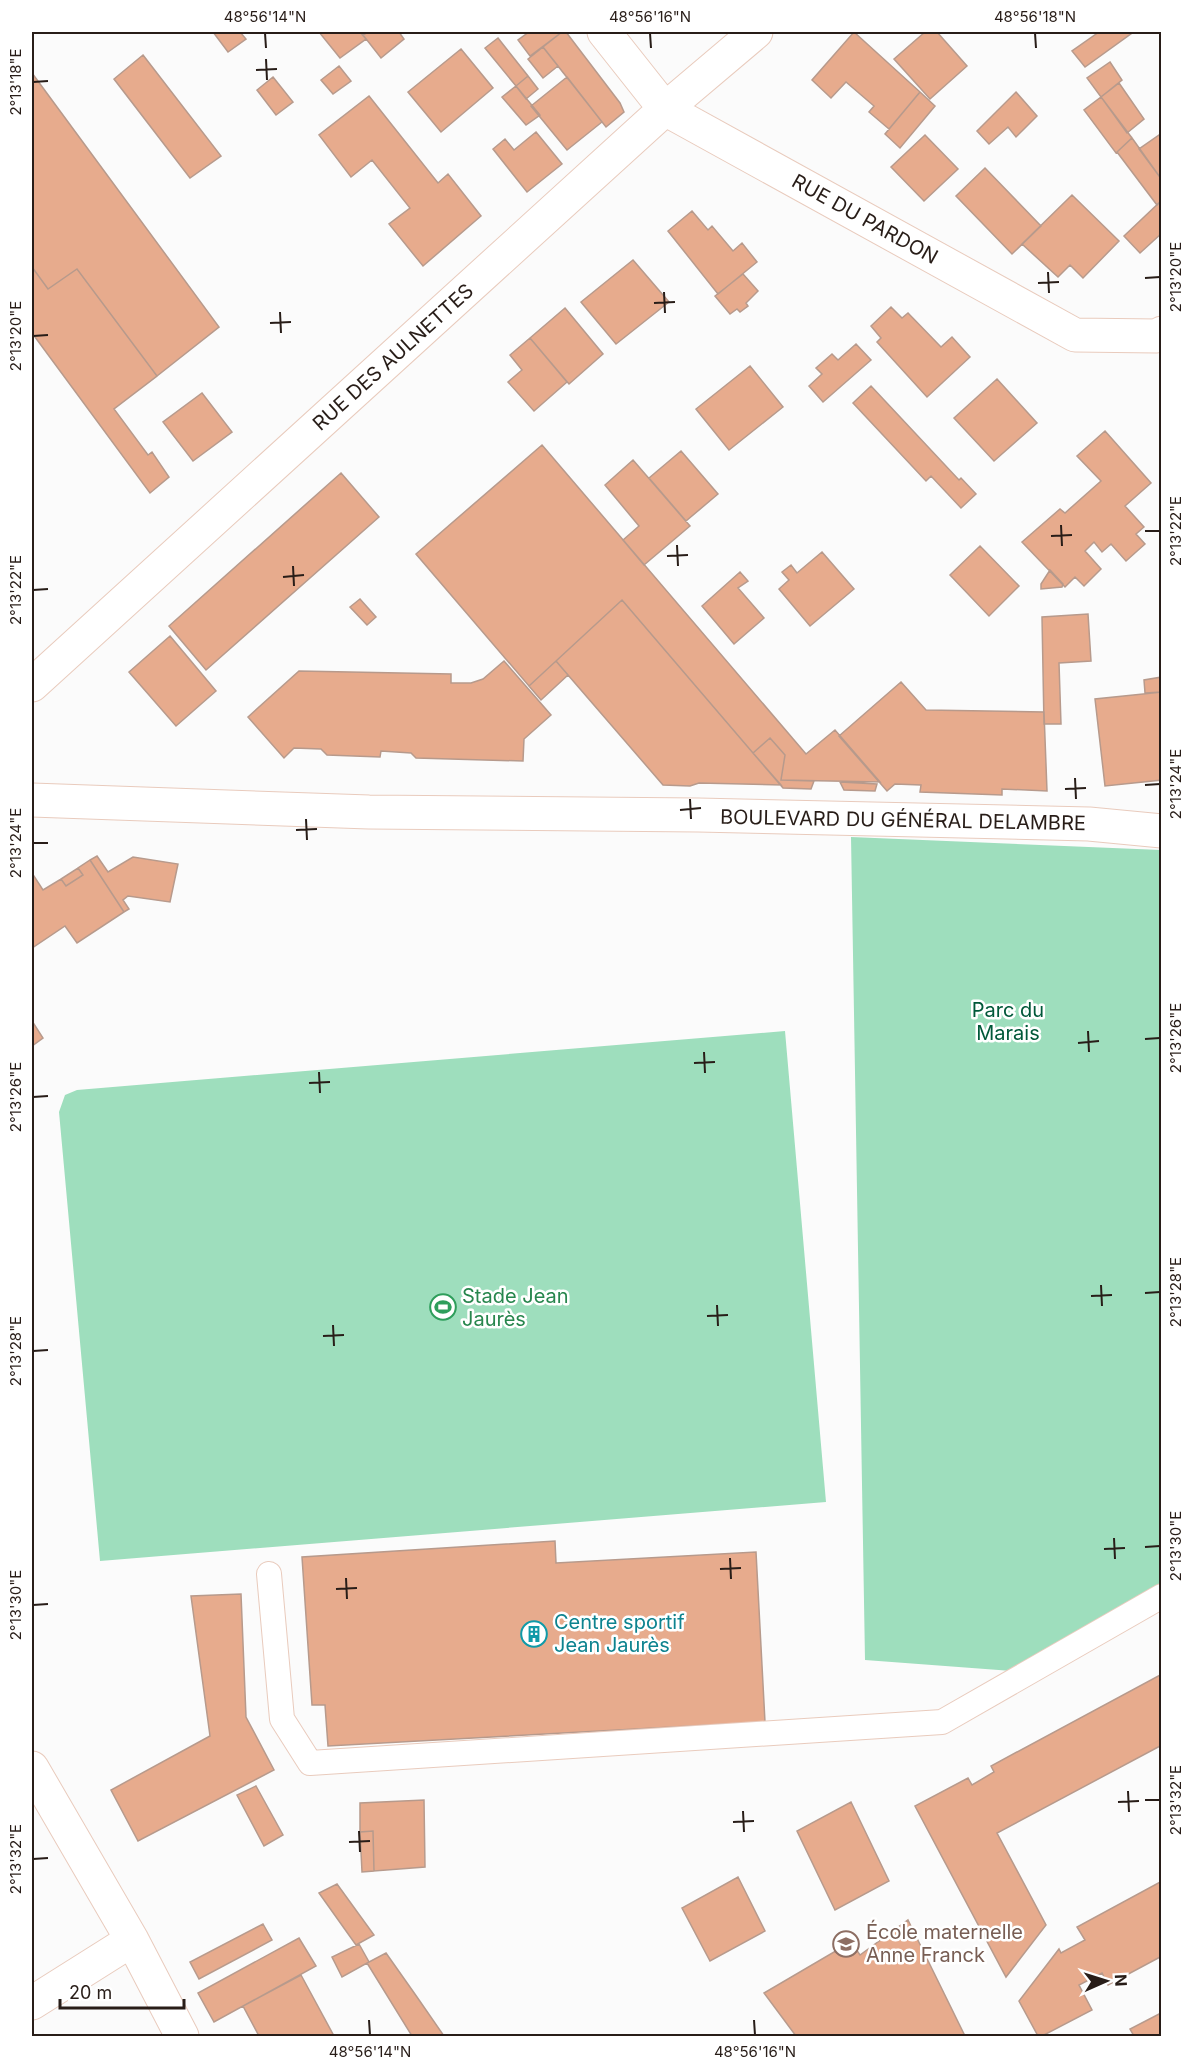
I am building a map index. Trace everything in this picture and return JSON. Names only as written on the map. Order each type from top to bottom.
[{"type":"street","name":"RUE DU PARDON","points":[[604,32],[665,109],[1075,335],[1156,336],[1161,333]]},
{"type":"street","name":"RUE DES AULNETTES","points":[[32,685],[665,109],[756,32]]},
{"type":"street","name":"BOULEVARD DU GÉNÉRAL DELAMBRE","points":[[32,800],[369,812],[1089,824],[1161,831]]},
{"type":"street","points":[[32,1768],[132,1940],[182,2037]]},
{"type":"street","points":[[32,2004],[132,1940]]},
{"type":"lane","points":[[269,1574],[282,1719],[310,1763],[942,1722],[1161,1596]]},
{"type":"green space","name":"Parc du Marais","points":[[851,837],[1161,850],[1161,1587],[1012,1671],[865,1660]]},
{"type":"green space","name":"Stade Jean Jaurès","points":[[785,1031],[826,1502],[100,1561],[59,1112],[65,1095],[77,1090]]},
{"type":"building","points":[[213,32],[240,32],[246,39],[228,52]]},
{"type":"building","points":[[319,32],[360,32],[366,39],[340,58]]},
{"type":"building","points":[[368,32],[399,32],[404,39],[381,58],[363,35]]},
{"type":"building","points":[[529,32],[562,32],[530,56],[518,40]]},
{"type":"building","points":[[562,32],[566,32],[620,103],[624,112],[606,127],[543,47]]},
{"type":"building","points":[[854,32],[920,92],[889,129],[869,112],[874,106],[846,82],[831,98],[812,80]]},
{"type":"building","points":[[925,32],[937,32],[967,66],[930,99],[894,59]]},
{"type":"building","points":[[1099,32],[1132,33],[1085,67],[1072,51]]},
{"type":"building","points":[[498,38],[528,76],[516,86],[485,48]]},
{"type":"building","points":[[543,47],[558,66],[543,78],[528,59]]},
{"type":"building","points":[[461,49],[493,88],[441,132],[408,92]]},
{"type":"building","points":[[143,55],[221,156],[190,178],[114,79]]},
{"type":"building","points":[[1110,62],[1122,80],[1101,97],[1087,78]]},
{"type":"building","points":[[339,66],[351,81],[333,94],[321,80]]},
{"type":"building","points":[[32,73],[219,327],[157,376],[77,269],[48,289],[32,267]]},
{"type":"building","points":[[528,76],[538,89],[526,99],[516,86]]},
{"type":"building","points":[[273,77],[293,102],[276,115],[257,90]]},
{"type":"building","points":[[567,77],[602,122],[567,150],[531,106]]},
{"type":"building","points":[[1119,83],[1144,119],[1127,133],[1101,97]]},
{"type":"building","points":[[516,86],[540,115],[526,125],[502,97]]},
{"type":"building","points":[[920,92],[935,106],[900,148],[885,134]]},
{"type":"building","points":[[1016,92],[1037,116],[1016,137],[1008,127],[989,144],[977,131]]},
{"type":"building","points":[[369,96],[438,183],[448,174],[481,216],[423,266],[389,224],[410,208],[372,160],[351,177],[319,135]]},
{"type":"building","points":[[1101,97],[1132,138],[1116,153],[1084,110]]},
{"type":"building","points":[[536,132],[562,164],[527,192],[493,149],[505,139],[514,150]]},
{"type":"building","points":[[1162,133],[1162,180],[1139,149]]},
{"type":"building","points":[[925,135],[958,169],[924,201],[891,167]]},
{"type":"building","points":[[1132,138],[1162,180],[1162,200],[1157,205],[1117,152]]},
{"type":"building","points":[[985,168],[1041,226],[1012,254],[956,196]]},
{"type":"building","points":[[1072,195],[1119,241],[1083,278],[1070,265],[1058,277],[1022,244]]},
{"type":"building","points":[[1162,200],[1162,233],[1140,253],[1124,236]]},
{"type":"building","points":[[692,211],[708,230],[712,226],[733,251],[742,243],[757,262],[718,294],[668,231]]},
{"type":"building","points":[[633,260],[669,302],[616,344],[581,302]]},
{"type":"building","points":[[32,267],[48,289],[77,269],[157,376],[114,409],[148,455],[152,452],[169,477],[150,493],[32,333]]},
{"type":"building","points":[[743,274],[758,291],[746,303],[748,306],[740,312],[737,309],[730,314],[715,296]]},
{"type":"building","points":[[891,307],[902,318],[908,313],[941,347],[952,337],[970,357],[927,397],[877,342],[881,338],[871,326]]},
{"type":"building","points":[[565,308],[603,354],[569,384],[530,338]]},
{"type":"building","points":[[530,338],[567,382],[534,411],[508,382],[522,370],[510,355]]},
{"type":"building","points":[[856,344],[871,360],[823,402],[809,386],[822,374],[816,368],[832,354],[838,360]]},
{"type":"building","points":[[750,366],[783,407],[729,450],[696,409]]},
{"type":"building","points":[[997,379],[1037,423],[994,461],[954,418]]},
{"type":"building","points":[[871,386],[959,480],[961,478],[976,494],[961,508],[931,476],[926,481],[853,403]]},
{"type":"building","points":[[202,393],[232,432],[193,461],[163,422]]},
{"type":"building","points":[[1105,431],[1151,483],[1125,506],[1144,527],[1136,534],[1145,544],[1126,561],[1111,544],[1102,552],[1094,542],[1085,551],[1101,569],[1084,586],[1075,577],[1065,587],[1022,542],[1060,509],[1065,513],[1101,481],[1077,456]]},
{"type":"building","points":[[542,445],[806,754],[835,730],[880,782],[781,780],[785,755],[770,738],[753,753],[622,600],[529,686],[416,554]]},
{"type":"building","points":[[681,451],[718,494],[686,521],[649,478]]},
{"type":"building","points":[[633,460],[690,526],[644,565],[623,540],[639,526],[605,485]]},
{"type":"building","points":[[341,473],[379,517],[206,670],[169,626]]},
{"type":"building","points":[[980,546],[1019,586],[989,616],[950,575]]},
{"type":"building","points":[[822,552],[854,589],[810,626],[779,589],[789,580],[782,572],[791,565],[797,573]]},
{"type":"building","points":[[1050,570],[1063,584],[1062,587],[1041,589],[1041,584]]},
{"type":"building","points":[[740,572],[748,581],[738,588],[764,618],[734,644],[702,606]]},
{"type":"building","points":[[360,599],[376,617],[367,625],[350,607]]},
{"type":"building","points":[[622,600],[781,785],[699,783],[690,786],[663,785],[568,675],[556,661]]},
{"type":"building","points":[[1088,614],[1091,661],[1059,663],[1061,724],[1044,724],[1042,617]]},
{"type":"building","points":[[170,636],[216,691],[176,726],[129,672]]},
{"type":"building","points":[[504,661],[551,715],[524,739],[523,761],[416,758],[411,753],[381,751],[380,757],[327,755],[321,749],[294,748],[284,758],[248,717],[299,671],[451,674],[451,683],[471,683],[483,679]]},
{"type":"building","points":[[556,661],[568,675],[541,700],[529,686]]},
{"type":"building","points":[[1162,677],[1162,692],[1145,693],[1144,680]]},
{"type":"building","points":[[901,682],[926,710],[1044,712],[1047,791],[1002,789],[1002,795],[920,792],[921,785],[895,784],[887,791],[839,736]]},
{"type":"building","points":[[1162,692],[1162,780],[1105,786],[1095,699]]},
{"type":"building","points":[[770,738],[785,755],[781,780],[814,781],[811,789],[783,788],[753,753]]},
{"type":"building","points":[[840,782],[877,784],[875,791],[844,790]]},
{"type":"building","points":[[97,856],[108,872],[133,857],[178,864],[170,902],[128,896],[123,900],[129,909],[124,912],[90,860]]},
{"type":"building","points":[[90,860],[124,912],[77,943],[65,926],[32,948],[32,873],[43,890],[61,879],[66,886],[83,875],[78,868]]},
{"type":"building","points":[[78,868],[83,875],[66,886],[61,879]]},
{"type":"building","points":[[32,1021],[43,1038],[32,1046]]},
{"type":"building","name":"Centre sportif Jean Jaurès","points":[[555,1541],[556,1563],[756,1552],[765,1722],[328,1746],[325,1705],[312,1705],[302,1557]]},
{"type":"building","points":[[241,1594],[246,1717],[274,1770],[138,1841],[111,1790],[210,1736],[191,1596]]},
{"type":"building","points":[[1162,1674],[1162,1745],[997,1833],[1046,1925],[1006,1977],[915,1806],[968,1778],[972,1785],[994,1772],[991,1766]]},
{"type":"building","points":[[256,1786],[283,1835],[264,1846],[237,1795]]},
{"type":"building","points":[[424,1800],[425,1867],[374,1871],[373,1831],[360,1832],[360,1803]]},
{"type":"building","points":[[851,1802],[889,1881],[835,1910],[797,1831]]},
{"type":"building","points":[[373,1831],[374,1871],[362,1872],[360,1832]]},
{"type":"building","points":[[738,1877],[765,1931],[710,1961],[682,1908]]},
{"type":"building","points":[[1162,1881],[1162,1956],[1108,1985],[1102,1973],[1079,1985],[1092,2010],[1038,2036],[1019,2001],[1059,1949],[1061,1953],[1085,1940],[1077,1927]]},
{"type":"building","points":[[337,1884],[374,1935],[356,1945],[319,1893]]},
{"type":"building","points":[[908,1920],[965,2036],[796,2036],[764,1993],[851,1942],[860,1955]]},
{"type":"building","points":[[263,1924],[272,1940],[199,1979],[190,1962]]},
{"type":"building","points":[[299,1938],[316,1966],[214,2022],[198,1993]]},
{"type":"building","points":[[359,1944],[369,1962],[342,1977],[332,1957]]},
{"type":"building","points":[[386,1953],[444,2036],[412,2036],[367,1963]]},
{"type":"building","points":[[301,1975],[334,2036],[259,2036],[243,2006]]},
{"type":"building","points":[[1161,2013],[1162,2036],[1134,2036],[1130,2029]]},
{"type":"place","name":"Stade Jean Jaurès","points":[[443,1307]]},
{"type":"place","name":"Centre sportif Jean Jaurès","points":[[534,1634]]},
{"type":"place","name":"École maternelle Anne Franck","points":[[846,1944]]}]
